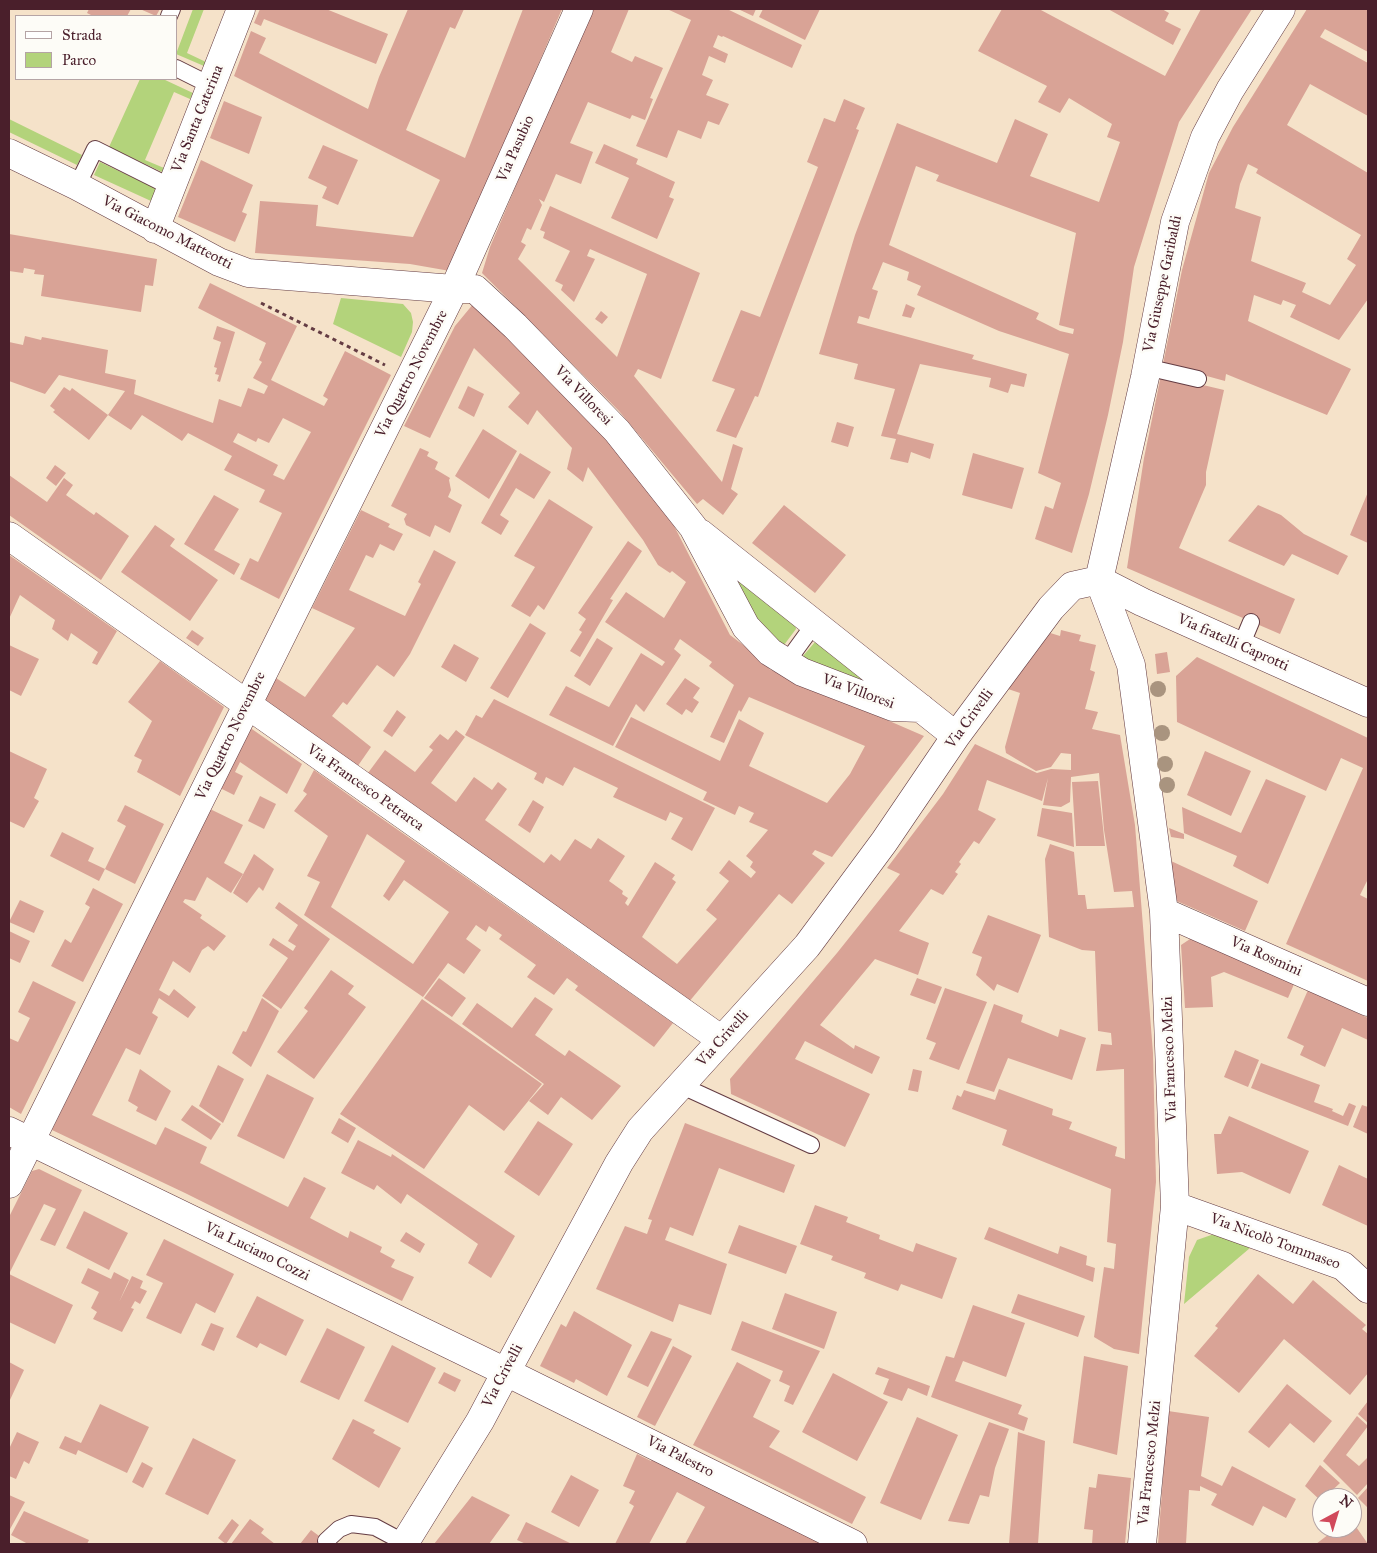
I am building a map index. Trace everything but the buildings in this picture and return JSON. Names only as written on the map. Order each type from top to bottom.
[{"type":"street","name":"Via Santa Caterina","points":[[155,229],[241,9]]},
{"type":"street","name":"Via Pasubio","points":[[454,289],[579,9]]},
{"type":"street","name":"Via Giuseppe Garibaldi","points":[[1100,580],[1150,376],[1175,222],[1188,179],[1205,136],[1230,90],[1281,9]]},
{"type":"street","name":"Via Giacomo Matteotti","points":[[9,153],[76,186],[219,262],[248,273],[454,289]]},
{"type":"street","name":"Via Quattro Novembre","points":[[9,1184],[19,1136],[246,704],[454,289]]},
{"type":"street","name":"Via Villoresi","points":[[454,289],[475,289],[515,326],[617,431],[693,527],[746,627],[770,652],[802,672],[893,707],[921,708]]},
{"type":"street","name":"Via Villoresi","points":[[693,527],[956,736]]},
{"type":"street","name":"Via Francesco Petrarca","points":[[9,536],[722,1040]]},
{"type":"street","name":"Via fratelli Caprotti","points":[[1100,580],[1142,602],[1246,634],[1368,703]]},
{"type":"street","name":"Via Crivelli","points":[[404,1544],[475,1428],[619,1163],[640,1130],[807,946],[884,842],[956,736],[1052,608],[1072,586],[1100,580]]},
{"type":"street","name":"Via Francesco Melzi","points":[[1100,580],[1131,665],[1164,912],[1175,1206],[1142,1544]]},
{"type":"street","name":"Via Rosmini","points":[[1164,912],[1368,1002]]},
{"type":"street","name":"Via Luciano Cozzi","points":[[19,1136],[506,1372]]},
{"type":"street","name":"Via Nicolò Tommaseo","points":[[1175,1206],[1343,1266],[1368,1289]]},
{"type":"street","name":"Via Palestro","points":[[506,1372],[853,1544]]},
{"type":"lane","points":[[178,69],[212,86]]},
{"type":"lane","points":[[76,186],[95,149],[171,187]]},
{"type":"lane","points":[[1150,376],[1198,379]]},
{"type":"lane","points":[[786,663],[815,623]]},
{"type":"lane","points":[[680,1085],[811,1145]]},
{"type":"lane","points":[[326,1541],[339,1529],[352,1524],[375,1527],[404,1544]]},
{"type":"path","points":[[254,300],[410,378]]},
{"type":"green space","points":[[193,9],[204,9],[187,53],[206,62],[204,66],[178,55],[178,49]]},
{"type":"green space","points":[[140,80],[165,80],[193,93],[190,99],[174,92],[145,160],[164,168],[162,172],[109,147]]},
{"type":"green space","points":[[9,119],[82,155],[77,165],[9,132]]},
{"type":"green space","points":[[100,162],[157,189],[151,201],[94,175]]},
{"type":"green space","points":[[341,298],[403,304],[411,313],[413,322],[412,332],[401,357],[333,324]]},
{"type":"green space","points":[[736,581],[743,581],[795,623],[796,629],[784,645],[777,647],[736,588]]},
{"type":"green space","points":[[822,641],[868,678],[864,687],[807,664],[803,656],[815,642]]},
{"type":"green space","points":[[1214,1234],[1250,1248],[1184,1304],[1189,1257],[1197,1240]]}]
